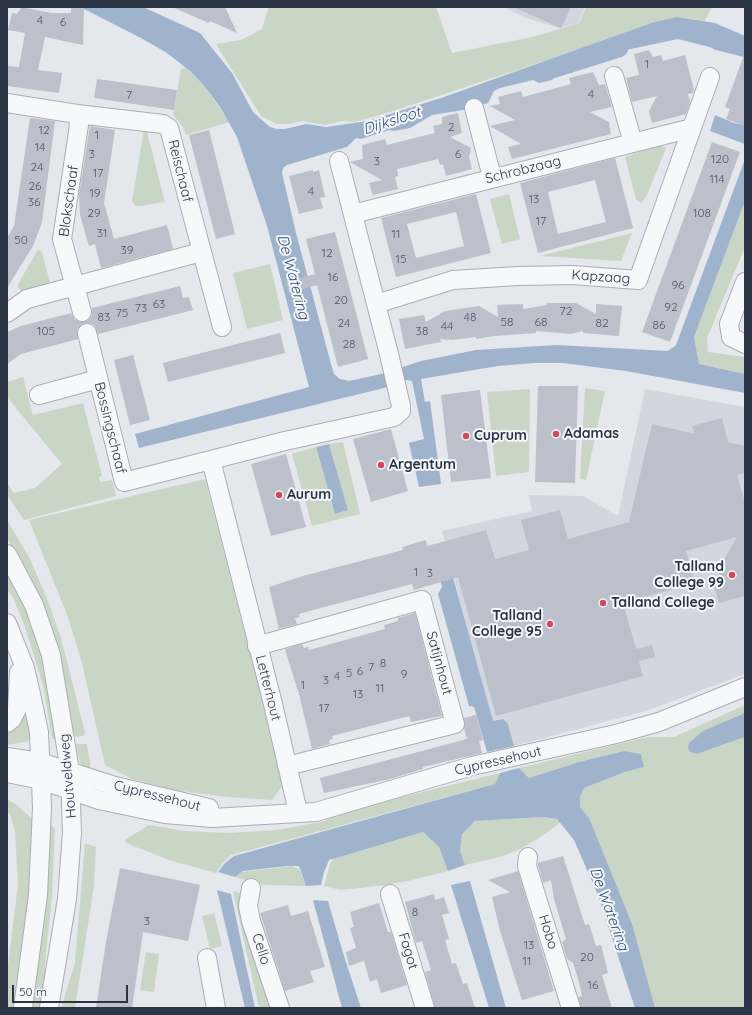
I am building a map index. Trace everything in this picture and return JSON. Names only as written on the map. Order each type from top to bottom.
[{"type":"street","points":[[614,76],[633,143]]},
{"type":"street","name":"Kapzaag","points":[[376,304],[453,280],[573,274],[638,280],[710,77]]},
{"type":"street","name":"Reischaaf","points":[[7,102],[77,114],[163,124],[169,128],[222,327]]},
{"type":"street","points":[[474,108],[492,178]]},
{"type":"street","name":"Blokschaaf","points":[[76,286],[62,239],[79,125],[77,114]]},
{"type":"street","name":"Schrobzaag","points":[[353,214],[692,128]]},
{"type":"street","points":[[339,162],[376,304]]},
{"type":"street","points":[[7,313],[28,299],[201,252]]},
{"type":"street","points":[[745,282],[729,324],[731,337],[745,344]]},
{"type":"street","points":[[76,286],[82,312]]},
{"type":"street","name":"Bossingschaaf","points":[[87,333],[124,482],[285,441],[394,417],[401,411],[398,392],[376,304]]},
{"type":"street","points":[[39,395],[98,379]]},
{"type":"street","name":"Letterhout","points":[[211,460],[238,564],[298,812]]},
{"type":"street","name":"Houtveldweg","points":[[7,554],[34,605],[51,655],[70,771],[72,833],[67,899],[49,1008]]},
{"type":"street","name":"Satijnhout","points":[[258,646],[422,600],[455,724],[287,766]]},
{"type":"street","name":"Houtveldweg","points":[[7,623],[25,668],[38,732],[41,780],[42,808],[38,895],[23,1008]]},
{"type":"street","points":[[7,724],[12,719],[17,709],[19,676],[16,646]]},
{"type":"street","name":"Cypressehout","points":[[7,773],[41,780],[71,791],[157,813],[212,818],[316,812],[472,766],[616,734],[658,722],[745,687]]},
{"type":"street","name":"Cypressehout","points":[[7,757],[40,762],[115,786],[246,816]]},
{"type":"street","name":"Hobo","points":[[528,857],[527,866],[571,1008]]},
{"type":"street","name":"Cello","points":[[251,888],[248,906],[251,921],[280,1008]]},
{"type":"street","name":"Fagot","points":[[390,894],[425,1008]]},
{"type":"street","points":[[207,958],[216,1008]]},
{"type":"shaded area","points":[[503,7],[585,7],[578,23],[559,28],[529,19]]},
{"type":"shaded area","name":"Talland College","points":[[645,389],[745,407],[745,674],[646,711],[498,750],[442,531],[532,511],[529,495],[583,496],[618,516]]},
{"type":"green space","points":[[269,7],[436,7],[452,53],[532,37],[579,23],[586,7],[712,7],[705,21],[677,17],[654,22],[565,54],[393,111],[355,122],[342,121],[324,125],[303,121],[288,124],[276,124],[261,116],[216,44],[241,40],[262,29]]},
{"type":"green space","points":[[186,68],[206,88],[229,122],[186,135],[183,127],[173,115],[181,69]]},
{"type":"green space","points":[[144,130],[147,132],[165,202],[136,206],[132,202]]},
{"type":"green space","points":[[659,145],[666,148],[647,195],[642,203],[636,199],[625,157]]},
{"type":"green space","points":[[509,194],[520,239],[502,244],[490,199]]},
{"type":"green space","points":[[745,201],[745,247],[707,338],[708,352],[745,357],[745,374],[699,364],[694,337]]},
{"type":"green space","points":[[632,233],[621,261],[540,256]]},
{"type":"green space","points":[[38,250],[42,252],[50,283],[21,291],[18,284]]},
{"type":"green space","points":[[270,264],[283,320],[247,329],[233,273]]},
{"type":"green space","points":[[23,377],[33,415],[83,403],[102,476],[99,477],[100,482],[112,480],[116,496],[24,520],[7,495],[7,483],[14,493],[35,488],[62,464],[7,397],[7,382]]},
{"type":"green space","points":[[585,388],[605,391],[586,480],[580,479]]},
{"type":"green space","points":[[530,389],[529,472],[496,476],[487,392]]},
{"type":"green space","points":[[343,442],[360,514],[312,526],[292,454],[316,447],[335,514],[348,510],[329,444]]},
{"type":"green space","points":[[205,479],[284,784],[272,800],[226,797],[174,790],[132,779],[105,765],[82,663],[68,617],[29,520]]},
{"type":"green space","points":[[7,520],[29,557],[47,598],[61,638],[85,733],[83,736],[73,737],[63,672],[30,579],[7,538]]},
{"type":"green space","points":[[7,570],[34,625],[47,672],[58,738],[52,739],[43,685],[25,627],[13,597],[7,590]]},
{"type":"green space","points":[[745,705],[745,713],[725,723],[697,754],[745,737],[745,1008],[655,1008],[589,818],[580,807],[580,797],[584,788],[625,772],[644,767],[641,754],[624,751],[579,762],[529,778],[519,768],[648,737],[674,737]]},
{"type":"green space","points":[[26,713],[30,741],[7,745],[7,733],[14,728]]},
{"type":"green space","points":[[75,744],[87,744],[91,770],[81,765]]},
{"type":"green space","points":[[500,773],[495,784],[231,855],[222,863],[216,873],[169,860],[126,843],[125,840],[149,825],[185,831],[229,833],[277,830],[325,821],[337,813]]},
{"type":"green space","points":[[7,799],[17,805],[33,820],[27,921],[15,1008],[7,1008],[7,973],[18,884],[15,832],[10,814],[7,812]]},
{"type":"green space","points":[[542,817],[556,819],[561,822],[539,838],[518,850],[500,857],[465,865],[460,851],[462,834],[475,821]]},
{"type":"green space","points":[[48,824],[55,828],[52,897],[45,961],[46,989],[43,1008],[31,1008]]},
{"type":"green space","points":[[423,832],[439,847],[448,871],[408,881],[378,886],[341,890],[324,886],[330,864],[335,856]]},
{"type":"green space","points":[[85,843],[96,847],[94,886],[75,1008],[61,1008],[75,963]]},
{"type":"green space","points":[[292,866],[299,869],[306,886],[264,885],[235,877],[242,872]]},
{"type":"green space","points":[[233,891],[244,894],[273,1008],[259,1008]]},
{"type":"green space","points":[[214,913],[222,946],[210,949],[202,916]]},
{"type":"green space","points":[[146,952],[159,954],[154,992],[140,990]]},
{"type":"water","name":"De Watering","points":[[77,7],[143,7],[200,33],[232,73],[253,112],[270,127],[277,129],[285,129],[306,124],[326,127],[368,121],[444,97],[654,22],[677,17],[715,23],[745,36],[745,45],[736,47],[713,48],[678,39],[598,56],[563,67],[552,80],[539,83],[533,80],[500,88],[494,91],[488,103],[469,109],[432,115],[410,128],[394,131],[389,130],[361,139],[356,138],[347,147],[287,165],[283,168],[282,173],[296,233],[334,374],[340,379],[349,381],[381,374],[421,361],[476,350],[557,345],[668,351],[676,345],[745,159],[745,201],[694,337],[699,364],[745,374],[745,393],[626,371],[563,363],[535,363],[498,366],[421,379],[425,402],[430,401],[441,484],[419,487],[409,443],[424,439],[412,381],[407,380],[384,388],[139,448],[135,434],[309,387],[267,226],[237,137],[220,107],[206,88],[190,71],[167,53],[141,38],[86,10]]},
{"type":"water","points":[[715,115],[734,123],[745,125],[745,144],[710,131]]},
{"type":"water","points":[[329,444],[348,510],[335,514],[316,447]]},
{"type":"water","points":[[445,549],[493,721],[503,719],[508,724],[514,746],[487,752],[474,707],[469,706],[438,594],[442,587],[432,553]]},
{"type":"water","points":[[745,713],[745,737],[697,754],[690,752],[688,748],[689,743],[703,731]]},
{"type":"water","name":"De Watering","points":[[624,751],[641,754],[644,767],[625,772],[584,788],[580,797],[580,807],[589,818],[632,924],[655,1008],[635,1008],[598,895],[574,840],[557,819],[542,817],[475,821],[462,834],[460,851],[465,865],[448,871],[439,847],[423,832],[329,860],[321,885],[306,886],[299,866],[243,871],[235,877],[218,872],[225,863],[234,856],[495,784],[500,773],[519,768],[529,778],[579,762]]},
{"type":"water","points":[[470,881],[506,1008],[489,1008],[451,885]]},
{"type":"water","points":[[217,890],[231,894],[255,1008],[245,1008]]},
{"type":"water","points":[[313,900],[328,901],[361,1008],[342,1008]]},
{"type":"building","points":[[22,7],[51,13],[71,13],[71,7],[84,7],[83,45],[45,37],[38,70],[62,73],[59,93],[7,86],[8,66],[19,67],[25,33],[8,30],[12,13],[17,14]]},
{"type":"building","points":[[172,7],[225,7],[237,33],[210,21],[209,23]]},
{"type":"building","points":[[513,7],[571,7],[561,28]]},
{"type":"building","points":[[649,50],[653,57],[661,55],[663,61],[685,55],[694,90],[693,93],[688,94],[690,102],[686,114],[652,123],[649,111],[657,96],[632,102],[626,78],[639,75],[634,54]]},
{"type":"building","points":[[744,55],[745,126],[726,119],[730,109],[725,107]]},
{"type":"building","points":[[593,72],[599,85],[605,84],[612,107],[590,112],[609,122],[611,134],[512,159],[508,147],[521,144],[490,126],[515,120],[490,106],[500,104],[498,97],[521,91],[523,97],[571,84],[569,78]]},
{"type":"building","points":[[97,79],[177,90],[174,110],[94,98]]},
{"type":"building","points":[[458,113],[462,133],[450,137],[471,148],[469,157],[472,169],[446,176],[443,164],[440,165],[438,159],[397,169],[398,176],[395,177],[398,189],[373,195],[369,183],[382,180],[350,162],[363,159],[362,145],[385,139],[387,145],[435,133],[433,126],[442,124],[442,117]]},
{"type":"building","points":[[30,118],[55,121],[42,222],[33,246],[7,288],[7,238],[14,226]]},
{"type":"building","points":[[90,126],[115,130],[104,203],[114,239],[167,225],[173,249],[101,268],[95,244],[89,246],[80,215],[79,195]]},
{"type":"building","points":[[209,130],[235,234],[216,239],[189,135]]},
{"type":"building","points":[[712,142],[740,152],[670,342],[642,332]]},
{"type":"building","points":[[615,158],[633,228],[538,253],[520,183]],"holes":[[[595,180],[606,222],[558,234],[548,192]]]},
{"type":"building","points":[[313,170],[313,172],[319,170],[325,197],[320,198],[323,208],[299,214],[289,176]]},
{"type":"building","points":[[476,194],[491,253],[396,277],[381,218]],"holes":[[[456,212],[464,246],[416,258],[407,224]]]},
{"type":"building","points":[[335,232],[368,359],[338,367],[317,285],[289,293],[286,282],[315,274],[306,239]]},
{"type":"building","points":[[180,286],[183,298],[189,297],[193,310],[98,334],[94,325],[84,323],[77,330],[78,339],[21,354],[7,364],[7,332],[21,326],[71,313],[75,320],[84,322],[89,320],[92,315],[92,308]]},
{"type":"building","points":[[547,303],[576,303],[596,314],[596,304],[622,306],[619,336],[583,333],[583,331],[571,334],[536,331],[536,333],[476,339],[476,337],[452,340],[440,339],[441,342],[405,349],[399,319],[424,315],[426,322],[445,311],[479,306],[498,317],[497,305],[523,304],[523,309],[547,305]]},
{"type":"building","points":[[280,333],[285,353],[168,382],[163,363]]},
{"type":"building","points":[[133,355],[150,420],[130,425],[114,360]]},
{"type":"building","name":"Adamas","points":[[538,386],[578,386],[575,483],[535,482]]},
{"type":"building","name":"Cuprum","points":[[480,390],[491,478],[451,482],[441,395]]},
{"type":"building","name":"Talland College","points":[[722,418],[728,442],[745,446],[745,473],[737,475],[745,503],[745,596],[719,603],[714,586],[718,584],[720,577],[718,570],[737,537],[686,551],[695,583],[623,603],[636,649],[652,645],[655,657],[639,661],[643,676],[496,716],[458,577],[414,590],[412,584],[299,614],[300,617],[295,618],[297,624],[279,629],[269,587],[303,576],[403,550],[402,547],[426,540],[427,546],[486,530],[495,559],[529,550],[521,520],[560,510],[568,539],[629,522],[652,424],[695,434],[692,426]]},
{"type":"building","name":"Argentum","points":[[391,429],[408,491],[371,502],[353,439]]},
{"type":"building","name":"Aurum","points":[[286,454],[306,527],[271,536],[251,464]]},
{"type":"building","points":[[415,613],[442,716],[411,722],[409,716],[332,736],[333,739],[329,740],[330,744],[312,749],[300,698],[285,649],[302,644],[304,648],[308,647],[309,650],[385,629],[384,625],[398,621],[398,618]]},
{"type":"building","points":[[476,715],[483,740],[479,741],[482,753],[423,767],[423,769],[390,779],[324,793],[320,778],[467,739],[464,728],[464,718]]},
{"type":"building","points":[[563,856],[585,925],[589,924],[596,946],[601,945],[608,973],[602,975],[612,1008],[581,1008],[578,997],[582,996],[579,982],[573,963],[567,959],[562,942],[566,939],[554,899],[551,880],[543,883],[538,865],[538,863]]},
{"type":"building","points":[[120,868],[200,885],[188,941],[143,932],[132,1008],[96,1008],[106,942]]},
{"type":"building","points":[[518,871],[554,991],[522,1000],[500,931],[492,897],[510,892],[488,880]]},
{"type":"building","points":[[434,894],[435,900],[444,897],[449,913],[442,915],[449,939],[445,940],[452,964],[456,963],[463,984],[467,983],[475,1008],[435,1008],[425,972],[431,970],[422,941],[416,943],[405,902]]},
{"type":"building","points":[[379,903],[388,932],[391,932],[407,985],[381,993],[377,979],[370,982],[364,961],[349,966],[346,952],[356,948],[350,928],[354,927],[350,912]]},
{"type":"building","points":[[288,905],[291,916],[308,911],[325,967],[310,971],[314,982],[285,991],[260,913]]},
{"type":"waterway","name":"Dijksloot","points":[[717,42],[745,49]]},
{"type":"waterway","name":"Dijksloot","points":[[547,72],[620,49]]},
{"type":"place","name":"Adamas","points":[[556,434]]},
{"type":"place","name":"Cuprum","points":[[466,436]]},
{"type":"place","name":"Argentum","points":[[381,465]]},
{"type":"place","name":"Aurum","points":[[279,495]]},
{"type":"place","name":"Talland College 99","points":[[732,575]]},
{"type":"place","name":"Talland College","points":[[603,603]]},
{"type":"place","name":"Talland College 95","points":[[550,624]]}]
